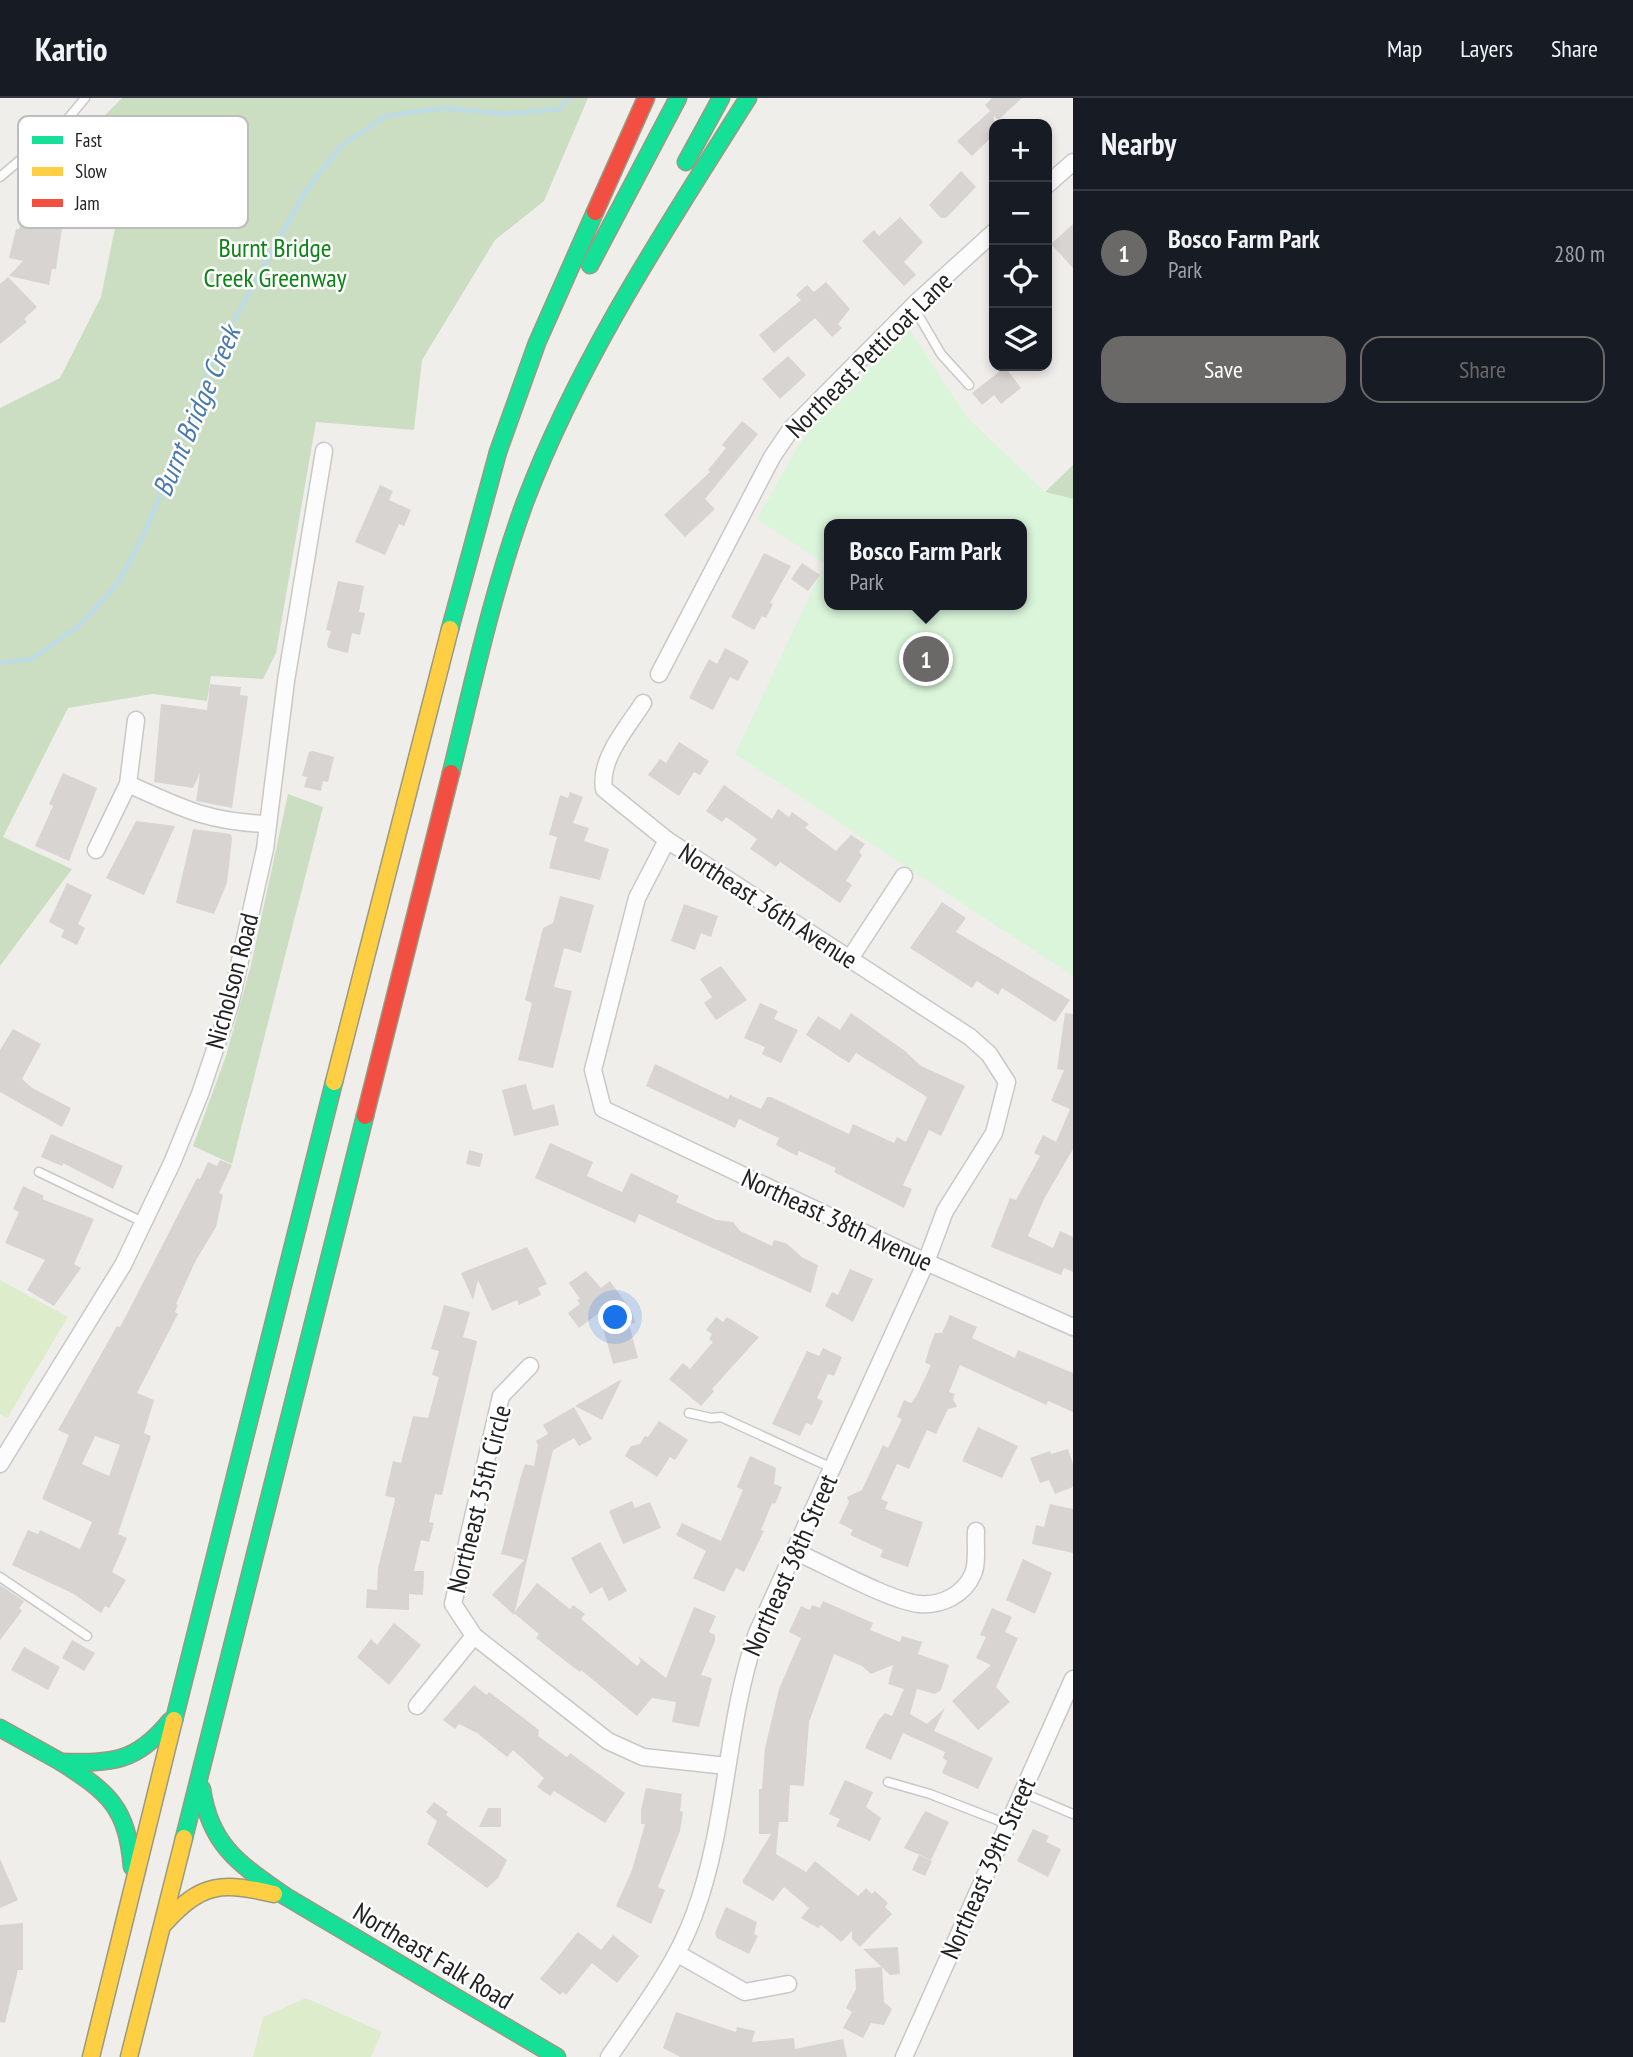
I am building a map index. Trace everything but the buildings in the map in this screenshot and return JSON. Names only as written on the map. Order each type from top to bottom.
[{"type":"main road","points":[[91,2057],[174,1715],[443,653],[498,452],[537,342],[646,98]]},
{"type":"main road","points":[[443,653],[504,454],[538,371],[582,280],[678,98]]},
{"type":"main road","points":[[550,446],[594,333],[721,98]]},
{"type":"main road","points":[[129,2057],[480,656],[532,485],[605,335],[748,98]]},
{"type":"main road","points":[[61,1762],[124,1761],[151,1745],[174,1715]]},
{"type":"main road","points":[[0,1728],[61,1762],[107,1792],[123,1812],[131,1843],[133,1889]]},
{"type":"main road","points":[[202,1773],[204,1814],[216,1839],[235,1859],[285,1896]]},
{"type":"main road","points":[[163,1926],[195,1891],[217,1884],[238,1885],[285,1896]]},
{"type":"main road","name":"Northeast Falk Road","points":[[285,1896],[557,2057]]},
{"type":"street","points":[[1050,182],[1073,162]]},
{"type":"street","name":"Northeast Petticoat Lane","points":[[659,674],[772,457],[791,429],[913,306],[989,237]]},
{"type":"street","name":"Nicholson Road","points":[[0,1464],[123,1265],[200,1094],[230,1005],[268,824],[286,681],[324,451]]},
{"type":"street","name":"Northeast 36th Avenue","points":[[643,703],[602,775],[604,789],[667,840],[970,1038],[989,1054],[1007,1082]]},
{"type":"street","points":[[96,850],[128,784],[136,720]]},
{"type":"street","points":[[128,784],[197,815],[234,823],[268,824]]},
{"type":"street","name":"Northeast 38th Avenue","points":[[667,840],[637,898],[593,1070],[603,1109],[926,1262],[1073,1327]]},
{"type":"street","points":[[849,960],[904,876]]},
{"type":"street","name":"Northeast 38th Street","points":[[609,2057],[678,1954],[695,1913],[710,1860],[744,1669],[794,1551],[926,1262],[945,1211],[994,1133],[1007,1082]]},
{"type":"street","name":"Northeast 35th Circle","points":[[530,1366],[502,1396],[453,1604],[474,1636],[608,1741],[643,1757],[727,1766]]},
{"type":"street","points":[[794,1551],[906,1601],[935,1603],[949,1599],[964,1589],[974,1572],[976,1531]]},
{"type":"street","points":[[417,1706],[474,1636]]},
{"type":"street","name":"Northeast 39th Street","points":[[904,2057],[1073,1679]]},
{"type":"street","points":[[678,1954],[745,1992],[788,1984]]},
{"type":"lane","points":[[70,116],[85,98]]},
{"type":"lane","points":[[0,177],[18,162]]},
{"type":"lane","points":[[913,306],[941,354],[970,385]]},
{"type":"lane","points":[[39,1172],[143,1222]]},
{"type":"lane","points":[[689,1413],[711,1418],[721,1417],[832,1468]]},
{"type":"lane","points":[[0,1577],[87,1636]]},
{"type":"lane","points":[[888,1782],[930,1794],[1007,1824]]},
{"type":"lane","points":[[1021,1792],[1073,1814]]},
{"type":"green space","name":"Burnt Bridge Creek Greenway","points":[[122,98],[588,98],[544,201],[495,240],[422,360],[414,430],[316,422],[276,653],[263,679],[211,676],[207,701],[153,694],[68,708],[3,837],[72,869],[0,966],[0,408],[60,378],[101,297],[115,228],[248,228],[248,116],[104,116]]},
{"type":"green space","points":[[909,329],[966,416],[1045,492],[1073,499],[1073,976],[735,754],[824,566],[824,610],[1027,610],[1027,519],[824,519],[824,563],[757,519],[798,446],[817,421]]},
{"type":"green space","points":[[1073,465],[1073,499],[1045,492]]},
{"type":"green space","points":[[288,794],[323,807],[232,1164],[193,1146],[226,1056],[251,965]]},
{"type":"green space","points":[[0,1280],[68,1317],[7,1418],[0,1414]]},
{"type":"green space","points":[[306,1998],[382,2032],[371,2057],[253,2057],[263,2017]]},
{"type":"waterway","name":"Burnt Bridge Creek","points":[[0,663],[32,659],[81,624],[119,582],[146,530],[214,357],[305,192],[341,146],[386,116],[442,108],[505,114],[560,109],[569,98]]},
{"type":"traffic: fast","points":[[590,265],[678,98]]},
{"type":"traffic: fast","points":[[686,162],[721,98]]},
{"type":"traffic: fast","points":[[451,773],[503,568],[525,502],[547,449],[626,295],[748,98]]},
{"type":"traffic: fast","points":[[450,629],[498,452],[537,343],[595,212]]},
{"type":"traffic: fast","points":[[174,1720],[334,1082]]},
{"type":"traffic: fast","points":[[184,1838],[365,1116]]},
{"type":"traffic: fast","points":[[61,1762],[95,1762],[122,1758],[146,1745],[170,1721]]},
{"type":"traffic: fast","points":[[0,1728],[61,1762]]},
{"type":"traffic: fast","points":[[61,1762],[92,1783],[113,1804],[126,1830],[132,1867]]},
{"type":"traffic: fast","points":[[202,1789],[206,1809],[220,1840],[242,1864],[285,1896]]},
{"type":"traffic: fast","points":[[285,1896],[557,2057]]},
{"type":"traffic: slow","points":[[334,1082],[450,629]]},
{"type":"traffic: slow","points":[[91,2057],[174,1720]]},
{"type":"traffic: slow","points":[[129,2057],[184,1838]]},
{"type":"traffic: slow","points":[[165,1923],[190,1899],[214,1889],[241,1888],[274,1894]]},
{"type":"traffic: jam","points":[[595,212],[646,98]]},
{"type":"traffic: jam","points":[[365,1116],[451,773]]},
{"type":"place","name":"Bosco Farm Park","points":[[926,659]]}]
